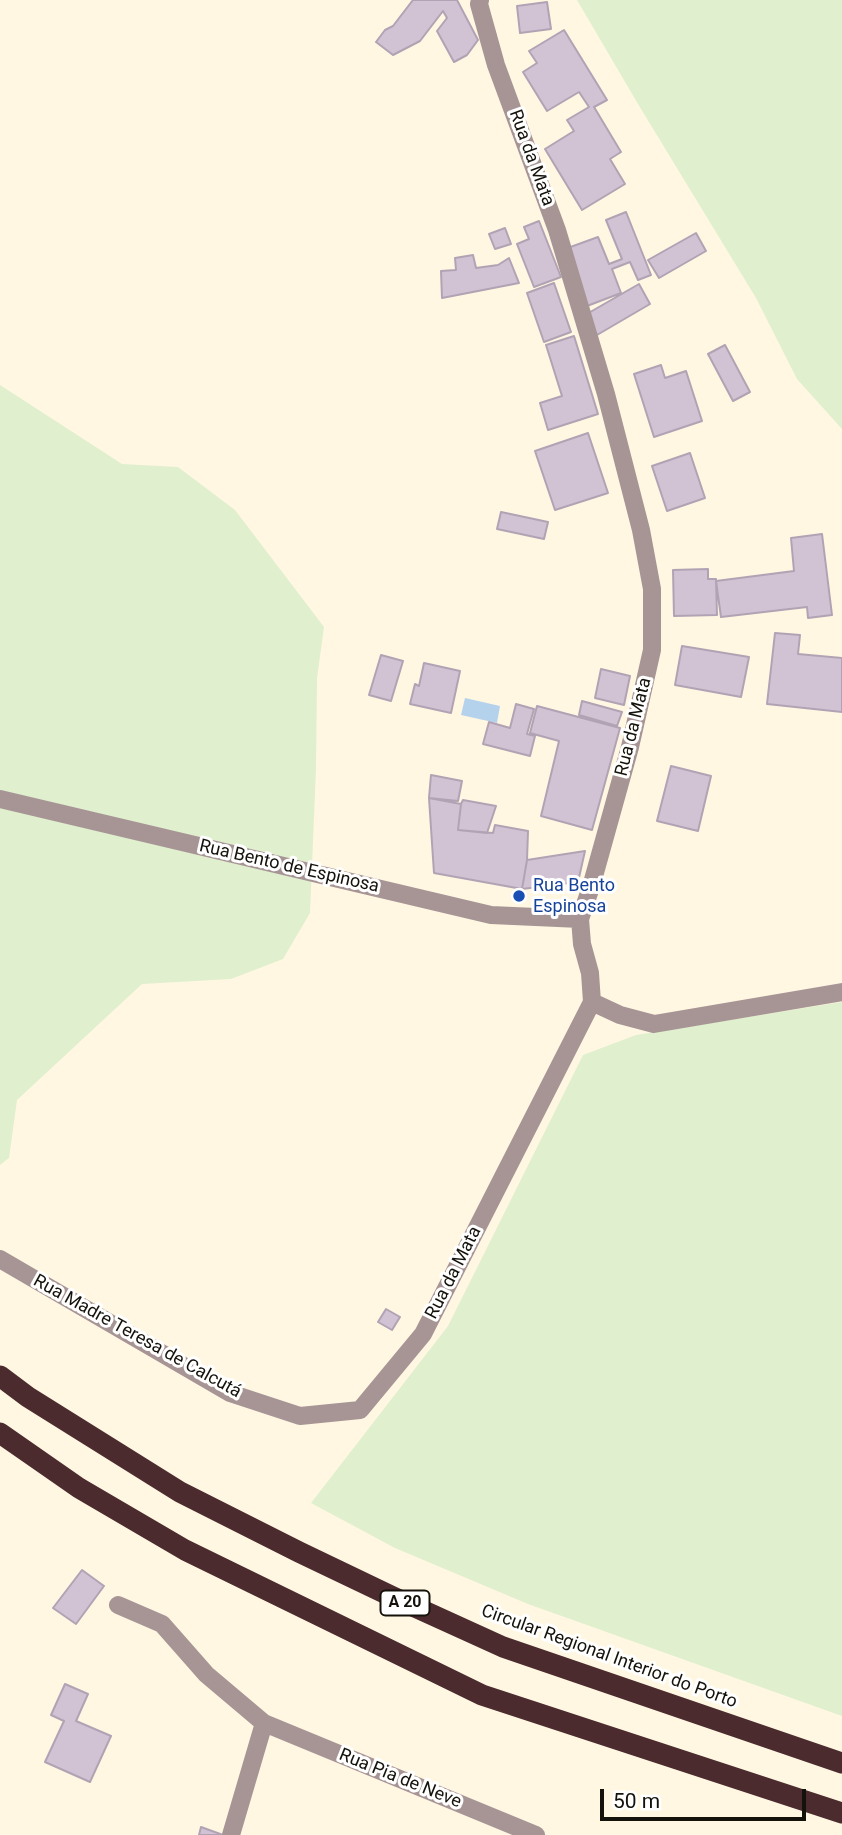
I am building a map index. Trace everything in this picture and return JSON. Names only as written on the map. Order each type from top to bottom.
[{"type":"highway","name":"Circular Regional Interior do Porto","points":[[0,1376],[28,1397],[180,1492],[393,1597],[503,1647],[842,1763]]},
{"type":"highway","points":[[0,1433],[79,1488],[185,1550],[482,1695],[842,1813]]},
{"type":"street","name":"Rua da Mata","points":[[360,1410],[423,1334],[592,1002],[590,973],[582,944],[580,919],[626,760],[652,650],[652,589],[641,530],[606,394],[557,230],[496,65],[480,0]]},
{"type":"street","name":"Rua Bento de Espinosa","points":[[0,799],[492,915],[580,919]]},
{"type":"street","points":[[592,1002],[620,1015],[654,1024],[842,992]]},
{"type":"street","name":"Rua Madre Teresa de Calcutá","points":[[0,1259],[230,1393],[300,1416],[360,1410]]},
{"type":"street","name":"Rua Pia de Neve","points":[[118,1605],[162,1624],[206,1674],[264,1723],[536,1835]]},
{"type":"street","points":[[231,1835],[264,1723]]},
{"type":"green space","points":[[577,0],[842,0],[842,429],[797,379],[756,298]]},
{"type":"green space","points":[[0,385],[122,464],[178,467],[235,510],[324,627],[317,678],[310,913],[283,959],[231,979],[142,984],[17,1100],[9,1158],[0,1165]]},
{"type":"green space","points":[[842,1002],[842,1716],[528,1604],[395,1548],[311,1503],[448,1326],[583,1055],[636,1035]]},
{"type":"water","points":[[465,698],[500,706],[497,723],[461,715]]},
{"type":"building","points":[[413,0],[457,0],[478,40],[467,55],[454,62],[437,31],[447,18],[443,11],[420,41],[393,55],[376,42],[385,30],[393,26]]},
{"type":"building","points":[[547,2],[551,29],[520,33],[517,6]]},
{"type":"building","points":[[564,30],[607,100],[594,107],[621,152],[610,159],[625,184],[582,210],[545,149],[574,131],[567,120],[589,107],[579,92],[547,111],[523,72],[537,63],[529,51]]},
{"type":"building","points":[[626,212],[651,275],[638,280],[630,262],[612,269],[621,293],[587,306],[565,249],[598,237],[609,264],[622,259],[606,220]]},
{"type":"building","points":[[539,221],[561,277],[534,287],[517,244],[529,239],[524,227]]},
{"type":"building","points":[[505,228],[511,244],[495,249],[489,234]]},
{"type":"building","points":[[696,233],[706,251],[659,278],[648,260]]},
{"type":"building","points":[[473,255],[476,268],[498,265],[509,258],[519,283],[442,298],[441,271],[456,270],[455,258]]},
{"type":"building","points":[[554,283],[571,332],[544,342],[527,293]]},
{"type":"building","points":[[639,284],[650,304],[597,335],[585,315]]},
{"type":"building","points":[[574,336],[598,414],[548,430],[540,403],[562,396],[546,345]]},
{"type":"building","points":[[725,345],[750,392],[733,401],[708,354]]},
{"type":"building","points":[[661,365],[665,378],[686,371],[702,421],[654,437],[634,374]]},
{"type":"building","points":[[588,433],[608,493],[555,510],[535,451]]},
{"type":"building","points":[[690,453],[705,498],[667,511],[652,466]]},
{"type":"building","points":[[501,512],[548,522],[544,539],[497,529]]},
{"type":"building","points":[[822,534],[832,615],[808,618],[807,607],[721,617],[716,581],[794,571],[791,538]]},
{"type":"building","points":[[708,569],[708,579],[716,579],[717,615],[674,616],[673,570]]},
{"type":"building","points":[[775,633],[800,635],[798,654],[842,658],[842,712],[767,704]]},
{"type":"building","points":[[682,646],[749,657],[741,697],[675,685]]},
{"type":"building","points":[[381,655],[403,661],[391,701],[369,695]]},
{"type":"building","points":[[424,663],[460,671],[451,713],[410,704],[415,684],[419,686]]},
{"type":"building","points":[[601,669],[630,676],[624,705],[595,698]]},
{"type":"building","points":[[582,701],[622,712],[617,726],[579,715]]},
{"type":"building","points":[[516,704],[534,709],[527,734],[535,736],[530,756],[483,744],[489,722],[510,728]]},
{"type":"building","points":[[537,706],[620,728],[592,830],[541,816],[559,741],[530,733]]},
{"type":"building","points":[[671,766],[711,776],[698,831],[657,821]]},
{"type":"building","points":[[431,775],[462,781],[458,801],[429,798]]},
{"type":"building","points":[[429,798],[461,804],[458,830],[493,833],[495,825],[528,831],[522,889],[434,873]]},
{"type":"building","points":[[463,800],[496,806],[487,833],[458,830]]},
{"type":"building","points":[[585,851],[578,882],[522,889],[527,860]]},
{"type":"building","points":[[386,1309],[400,1317],[392,1330],[378,1322]]},
{"type":"building","points":[[82,1570],[104,1586],[76,1624],[53,1608]]},
{"type":"building","points":[[65,1684],[88,1694],[76,1721],[111,1736],[90,1782],[45,1762],[64,1721],[51,1715]]},
{"type":"building","points":[[201,1827],[223,1835],[199,1835]]},
{"type":"place","name":"Rua Bento Espinosa","points":[[519,896]]}]
